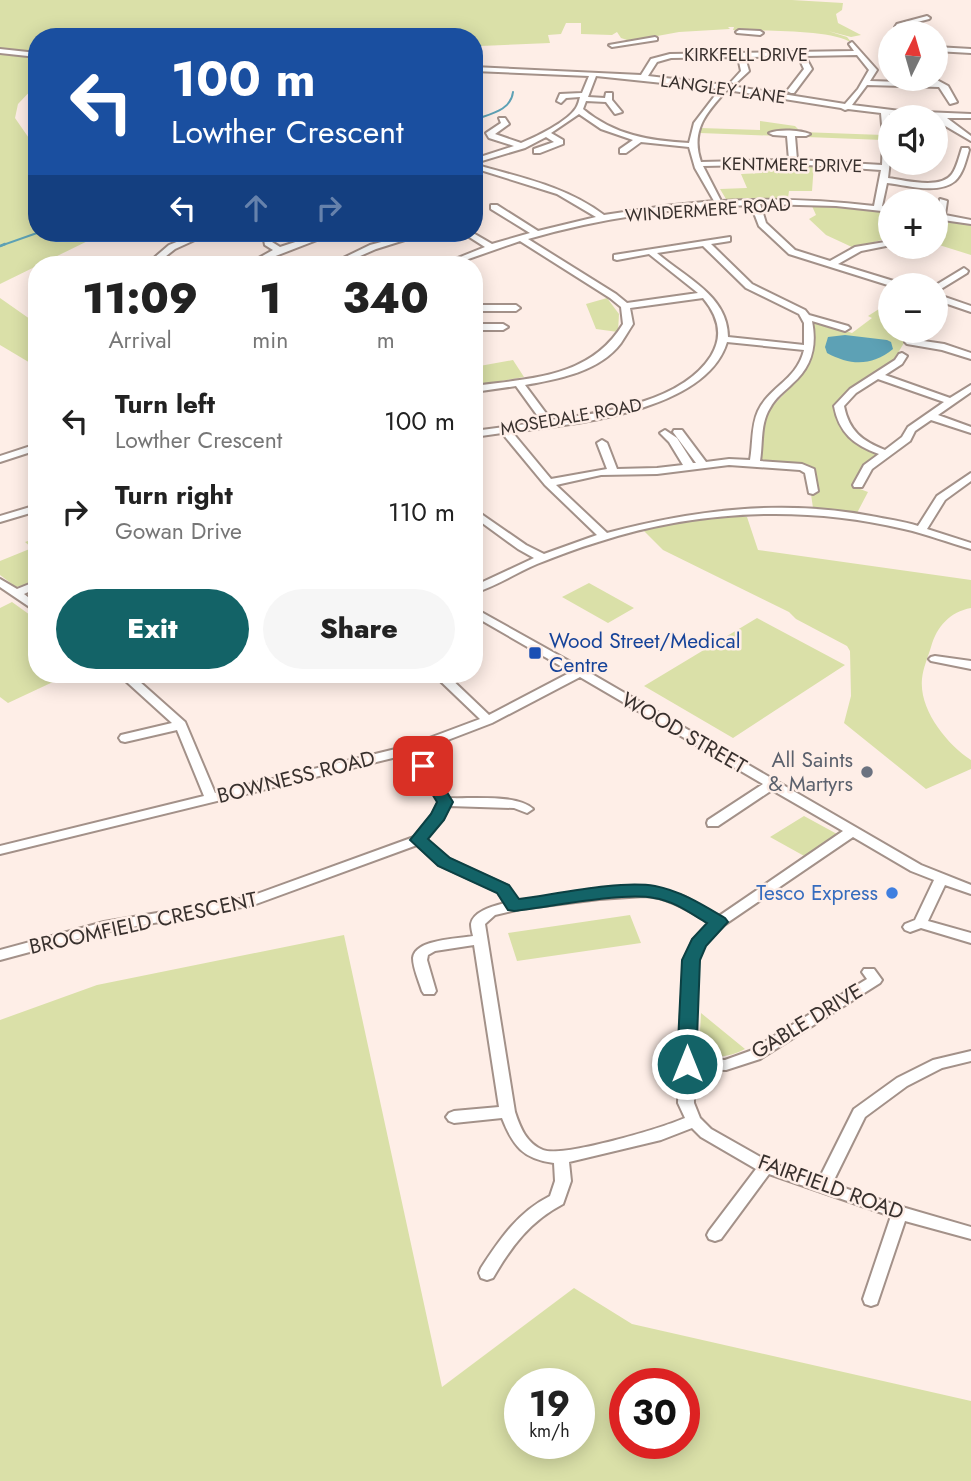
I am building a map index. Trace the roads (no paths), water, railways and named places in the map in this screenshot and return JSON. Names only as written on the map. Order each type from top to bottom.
[{"type":"street","points":[[915,21],[927,18]]},
{"type":"street","points":[[739,32],[749,40],[751,55]]},
{"type":"street","points":[[749,40],[760,33]]},
{"type":"street","points":[[612,45],[624,41],[641,41],[657,45],[670,56]]},
{"type":"street","name":"KIRKFELL DRIVE","points":[[643,78],[654,61],[670,56],[802,55],[857,48],[873,70],[865,83]]},
{"type":"street","points":[[948,50],[971,51]]},
{"type":"street","points":[[0,51],[28,54]]},
{"type":"street","points":[[735,82],[745,71],[741,55]]},
{"type":"street","points":[[791,91],[808,69],[802,55]]},
{"type":"street","name":"LANGLEY LANE","points":[[483,68],[724,84],[878,112]]},
{"type":"street","points":[[483,160],[547,134],[579,110],[593,74]]},
{"type":"street","points":[[845,108],[865,83],[878,83]]},
{"type":"street","points":[[720,205],[698,164],[693,145],[695,128],[724,84],[747,84]]},
{"type":"street","points":[[778,89],[802,93]]},
{"type":"street","points":[[944,91],[953,102]]},
{"type":"street","points":[[561,102],[563,96],[609,97],[618,112]]},
{"type":"street","points":[[579,110],[608,130],[639,139],[693,145]]},
{"type":"street","name":"LANGLEY LANE","points":[[948,116],[971,116]]},
{"type":"street","points":[[516,124],[503,122],[490,133],[522,146]]},
{"type":"street","points":[[948,124],[971,139]]},
{"type":"street","points":[[773,133],[806,134]]},
{"type":"street","points":[[537,151],[560,142],[547,134]]},
{"type":"street","points":[[791,134],[793,162]]},
{"type":"street","points":[[624,151],[639,139]]},
{"type":"street","points":[[885,180],[931,184],[950,181],[954,178],[965,150]]},
{"type":"street","name":"KENTMERE DRIVE","points":[[698,164],[793,162],[878,167]]},
{"type":"street","points":[[483,169],[554,187],[584,203],[604,219]]},
{"type":"street","points":[[877,208],[885,175]]},
{"type":"street","points":[[755,203],[762,224],[793,252],[878,279]]},
{"type":"street","name":"WINDERMERE ROAD","points":[[468,256],[536,233],[604,219],[720,205],[814,203],[877,208]]},
{"type":"street","points":[[496,212],[536,233]]},
{"type":"street","points":[[948,219],[971,222]]},
{"type":"street","points":[[521,238],[625,306],[706,295]]},
{"type":"street","points":[[617,257],[727,239]]},
{"type":"street","points":[[160,256],[183,242]]},
{"type":"street","points":[[268,242],[279,250]]},
{"type":"street","points":[[267,256],[303,242]]},
{"type":"street","points":[[353,256],[391,242]]},
{"type":"street","points":[[482,242],[491,247]]},
{"type":"street","points":[[705,243],[749,286],[807,317],[845,328]]},
{"type":"street","points":[[830,265],[858,249],[878,245]]},
{"type":"street","points":[[651,252],[668,268],[690,279],[706,295],[718,313],[723,339],[810,348]]},
{"type":"street","points":[[949,266],[968,272]]},
{"type":"street","points":[[948,283],[968,272]]},
{"type":"street","points":[[948,301],[971,309]]},
{"type":"street","points":[[483,388],[573,371],[603,358],[622,339],[628,324],[625,306]]},
{"type":"street","points":[[483,308],[516,308]]},
{"type":"street","points":[[483,328],[504,329],[504,308]]},
{"type":"street","points":[[755,463],[758,427],[764,408],[796,377],[810,348],[807,317]]},
{"type":"street","name":"MOSEDALE ROAD","points":[[483,433],[629,410],[664,398],[688,387],[711,367],[723,339]]},
{"type":"street","points":[[884,453],[856,441],[846,432],[839,407],[842,400],[858,387],[899,362],[909,343]]},
{"type":"street","points":[[921,343],[971,356]]},
{"type":"street","points":[[876,375],[950,401]]},
{"type":"street","points":[[518,382],[547,422]]},
{"type":"street","points":[[858,485],[868,467],[906,439],[911,429],[971,388]]},
{"type":"street","points":[[930,416],[971,430]]},
{"type":"street","points":[[503,429],[549,483],[603,535]]},
{"type":"street","points":[[678,432],[703,465]]},
{"type":"street","points":[[665,433],[673,440],[690,467]]},
{"type":"street","points":[[602,443],[613,471]]},
{"type":"street","points":[[0,459],[28,450]]},
{"type":"street","points":[[549,483],[590,473],[755,463],[807,469],[811,475],[813,491]]},
{"type":"street","points":[[922,529],[941,498],[971,476]]},
{"type":"street","points":[[483,586],[541,557],[603,535],[651,522],[696,515],[772,510],[862,517],[922,529],[971,546]]},
{"type":"street","points":[[0,519],[28,511]]},
{"type":"street","points":[[483,519],[522,547],[541,557]]},
{"type":"street","points":[[0,582],[28,603]]},
{"type":"street","points":[[16,594],[28,588]]},
{"type":"street","name":"WOOD STREET","points":[[483,616],[852,832],[941,879],[971,890]]},
{"type":"street","points":[[935,659],[971,665]]},
{"type":"street","name":"BOWNESS ROAD","points":[[0,850],[412,749],[488,720],[581,672]]},
{"type":"street","points":[[134,683],[181,724],[211,798]]},
{"type":"street","points":[[449,683],[488,720]]},
{"type":"street","points":[[125,738],[181,724]]},
{"type":"street","points":[[412,749],[445,802]]},
{"type":"street","points":[[713,824],[771,785]]},
{"type":"street","points":[[445,802],[516,804],[527,809]]},
{"type":"street","points":[[445,802],[438,816],[419,840],[444,862],[503,889],[514,906]]},
{"type":"street","points":[[719,922],[684,901],[654,892],[621,892],[514,906],[490,912],[478,923],[507,1112],[517,1138],[539,1155],[561,1158],[661,1134],[694,1121],[686,1103],[691,960],[698,943],[719,922],[852,832]]},
{"type":"street","name":"BROOMFIELD CRESCENT","points":[[0,955],[104,927],[248,902],[419,840]]},
{"type":"street","points":[[941,879],[915,925],[971,938]]},
{"type":"street","points":[[429,991],[420,960],[422,952],[432,947],[480,940]]},
{"type":"street","name":"GABLE DRIVE","points":[[687,1064],[726,1065],[755,1055],[875,980],[869,972]]},
{"type":"street","points":[[823,1187],[859,1113],[902,1082],[937,1064],[971,1056]]},
{"type":"street","points":[[454,1117],[507,1112]]},
{"type":"street","name":"FAIRFIELD ROAD","points":[[694,1121],[706,1133],[766,1167],[900,1213],[971,1233]]},
{"type":"street","points":[[487,1273],[503,1246],[528,1215],[557,1200],[564,1181],[561,1158]]},
{"type":"street","points":[[715,1235],[766,1167]]},
{"type":"street","points":[[871,1299],[900,1213]]},
{"type":"water","points":[[845,335],[878,339],[878,343],[891,343],[893,349],[877,359],[853,362],[827,353],[825,347],[828,337]]},
{"type":"waterway","points":[[483,117],[504,108],[513,92]]},
{"type":"waterway","points":[[5,244],[0,246],[28,236]]},
{"type":"place","name":"Wood Street/Medical Centre","points":[[535,653]]},
{"type":"place","name":"All Saints & Martyrs","points":[[867,772]]},
{"type":"place","name":"Tesco Express","points":[[892,893]]}]
